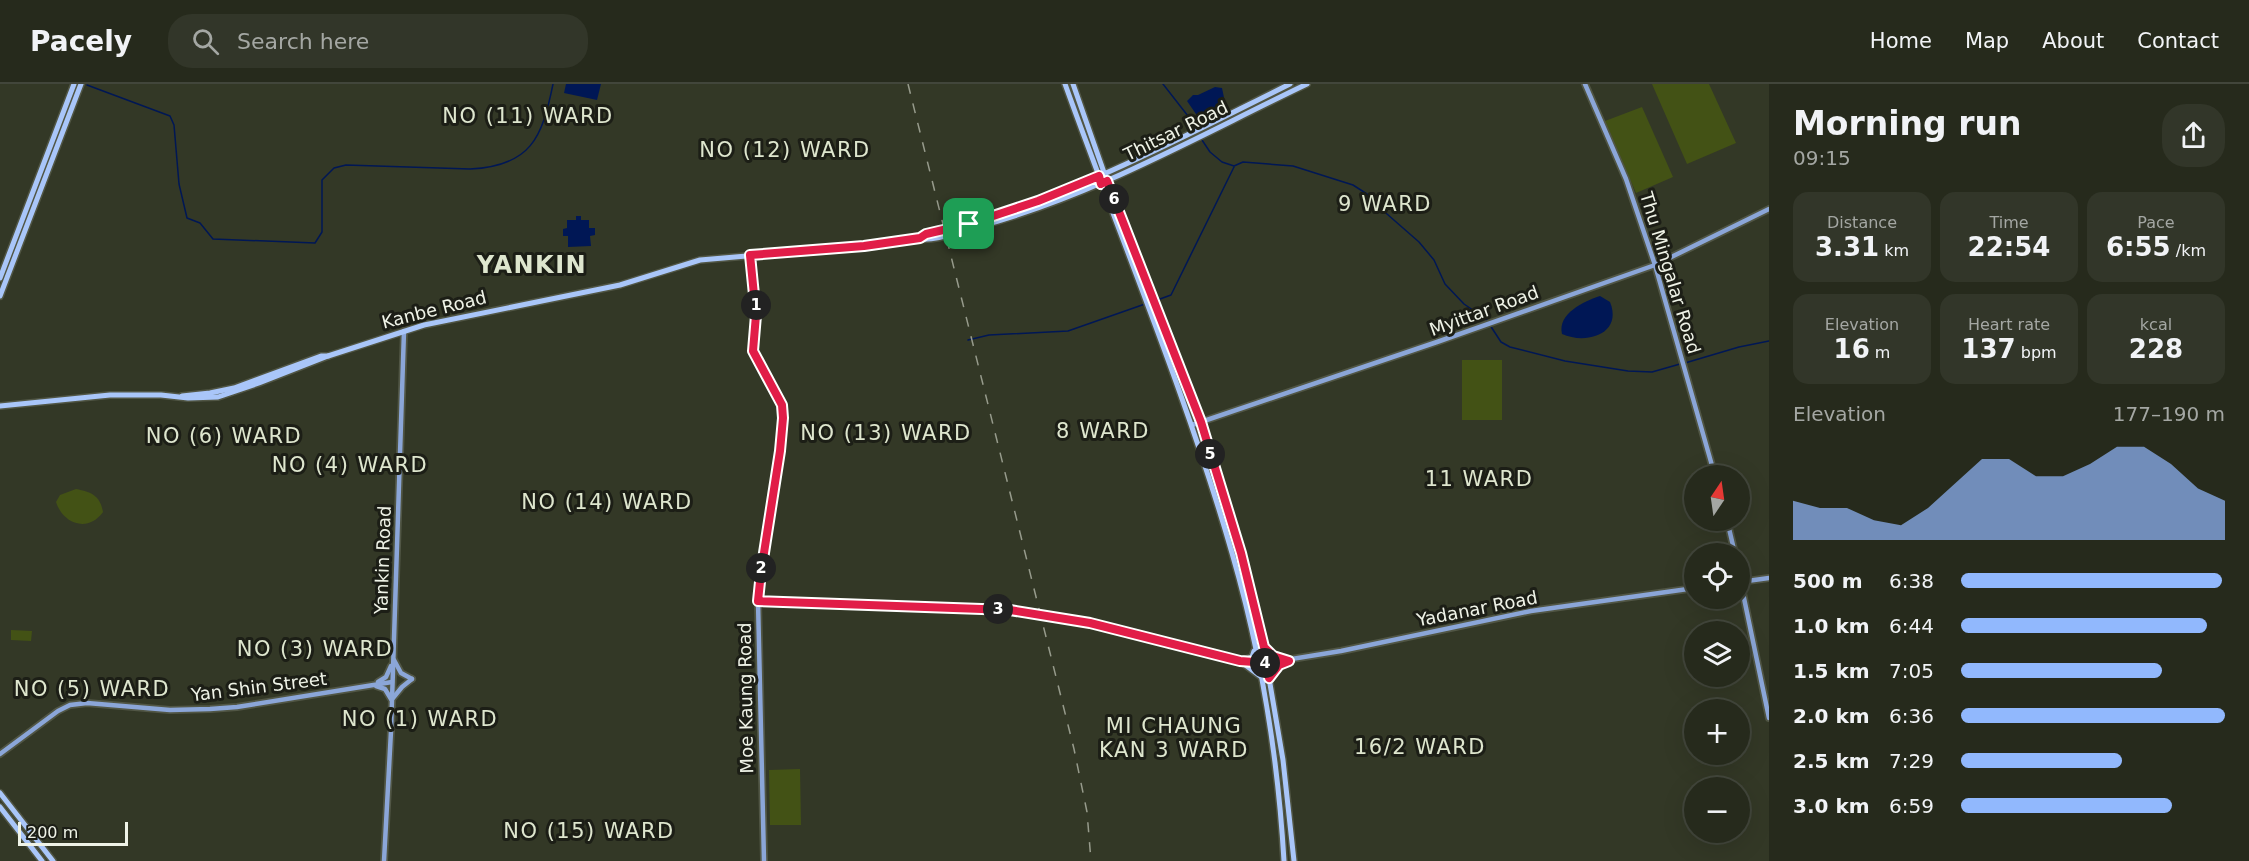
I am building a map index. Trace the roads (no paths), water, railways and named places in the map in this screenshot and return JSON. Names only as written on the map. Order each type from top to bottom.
[{"type":"main road","points":[[0,296],[74,84]]},
{"type":"main road","points":[[0,278],[81,84]]},
{"type":"main road","points":[[1065,84],[1089,154],[1092,171],[1086,182]]},
{"type":"main road","points":[[1073,84],[1096,150],[1104,183],[1143,273],[1201,422],[1241,553],[1267,663],[1292,831],[1294,861]]},
{"type":"main road","name":"Thitsar Road","points":[[920,238],[926,234],[1004,213],[1086,182],[1290,84]]},
{"type":"main road","name":"Thitsar Road","points":[[654,275],[700,261],[934,238],[1007,219],[1120,176],[1307,84]]},
{"type":"main road","name":"Thu Mingalar Road","points":[[1585,84],[1626,179],[1655,265],[1712,465]]},
{"type":"main road","points":[[1096,150],[1108,166],[1119,167]]},
{"type":"main road","points":[[1089,154],[1102,175]]},
{"type":"main road","points":[[1120,176],[1114,183],[1112,202],[1136,276],[1192,425],[1233,554],[1262,678],[1284,861]]},
{"type":"main road","points":[[1089,188],[1100,192],[1112,202]]},
{"type":"main road","name":"Myittar Road","points":[[1192,425],[1655,265],[1769,209]]},
{"type":"main road","name":"Moe Kaung Road","points":[[750,255],[756,315],[753,351],[782,405],[783,418],[758,601],[764,861]]},
{"type":"main road","points":[[1136,276],[1143,273]]},
{"type":"main road","name":"Kanbe Road","points":[[0,406],[110,395],[211,398],[321,356],[328,356],[404,331],[572,293],[620,285],[654,275]]},
{"type":"main road","name":"Yankin Road","points":[[384,861],[392,700],[404,331]]},
{"type":"main road","points":[[1233,554],[1241,553]]},
{"type":"main road","points":[[1750,580],[1769,578]]},
{"type":"main road","name":"Yadanar Road","points":[[758,601],[1010,610],[1090,623],[1240,661],[1267,663],[1289,661],[1531,611],[1684,590]]},
{"type":"main road","points":[[1746,609],[1769,718]]},
{"type":"main road","points":[[1240,661],[1252,657],[1255,646]]},
{"type":"main road","points":[[1264,647],[1273,656],[1289,661]]},
{"type":"main road","points":[[373,685],[386,677],[393,657]]},
{"type":"main road","points":[[373,685],[385,689],[392,700],[412,679],[401,673],[393,657]]},
{"type":"main road","points":[[1240,661],[1262,678]]},
{"type":"main road","points":[[1269,678],[1279,665],[1289,661]]},
{"type":"main road","name":"Yan Shin Street","points":[[0,754],[58,711],[70,705],[87,704],[170,710],[210,709],[237,707],[392,682]]},
{"type":"main road","points":[[0,793],[2,801],[30,831],[53,861]]},
{"type":"main road","points":[[0,807],[42,861]]},
{"type":"main road","points":[[23,836],[30,831]]},
{"type":"main road","points":[[1282,832],[1292,831]]},
{"type":"waterway","points":[[87,85],[170,116],[174,125],[179,184],[187,218],[200,223],[213,239],[315,243],[322,232],[322,180],[334,168],[346,165],[470,169],[491,167],[507,162],[530,146],[538,134],[553,84]]},
{"type":"waterway","points":[[1163,84],[1195,125]]},
{"type":"waterway","points":[[1202,140],[1210,152],[1222,162],[1234,166],[1243,162],[1293,166],[1353,185],[1367,194],[1419,242],[1434,260],[1445,284],[1464,304],[1486,319],[1501,342],[1510,347],[1565,361],[1628,371],[1652,372],[1680,364]]},
{"type":"waterway","points":[[1149,303],[1171,295],[1234,167]]},
{"type":"waterway","points":[[968,340],[989,335],[1068,331],[1145,304]]},
{"type":"waterway","points":[[1685,363],[1769,341]]},
{"type":"railway","points":[[908,84],[1074,749],[1087,812],[1091,861]]},
{"type":"district","name":"NO (11) WARD","points":[[528,116]]},
{"type":"district","name":"NO (12) WARD","points":[[785,150]]},
{"type":"district","name":"9 WARD","points":[[1385,204]]},
{"type":"district","name":"YANKIN","points":[[532,265]]},
{"type":"district","name":"8 WARD","points":[[1103,431]]},
{"type":"district","name":"NO (13) WARD","points":[[886,433]]},
{"type":"district","name":"NO (6) WARD","points":[[224,436]]},
{"type":"district","name":"NO (4) WARD","points":[[350,465]]},
{"type":"district","name":"11 WARD","points":[[1479,479]]},
{"type":"district","name":"NO (14) WARD","points":[[607,502]]},
{"type":"district","name":"NO (3) WARD","points":[[315,649]]},
{"type":"district","name":"NO (5) WARD","points":[[92,689]]},
{"type":"district","name":"NO (1) WARD","points":[[420,719]]},
{"type":"district","name":"MI CHAUNG KAN 3 WARD","points":[[1174,738]]},
{"type":"district","name":"16/2 WARD","points":[[1420,747]]},
{"type":"district","name":"NO (15) WARD","points":[[589,831]]}]
